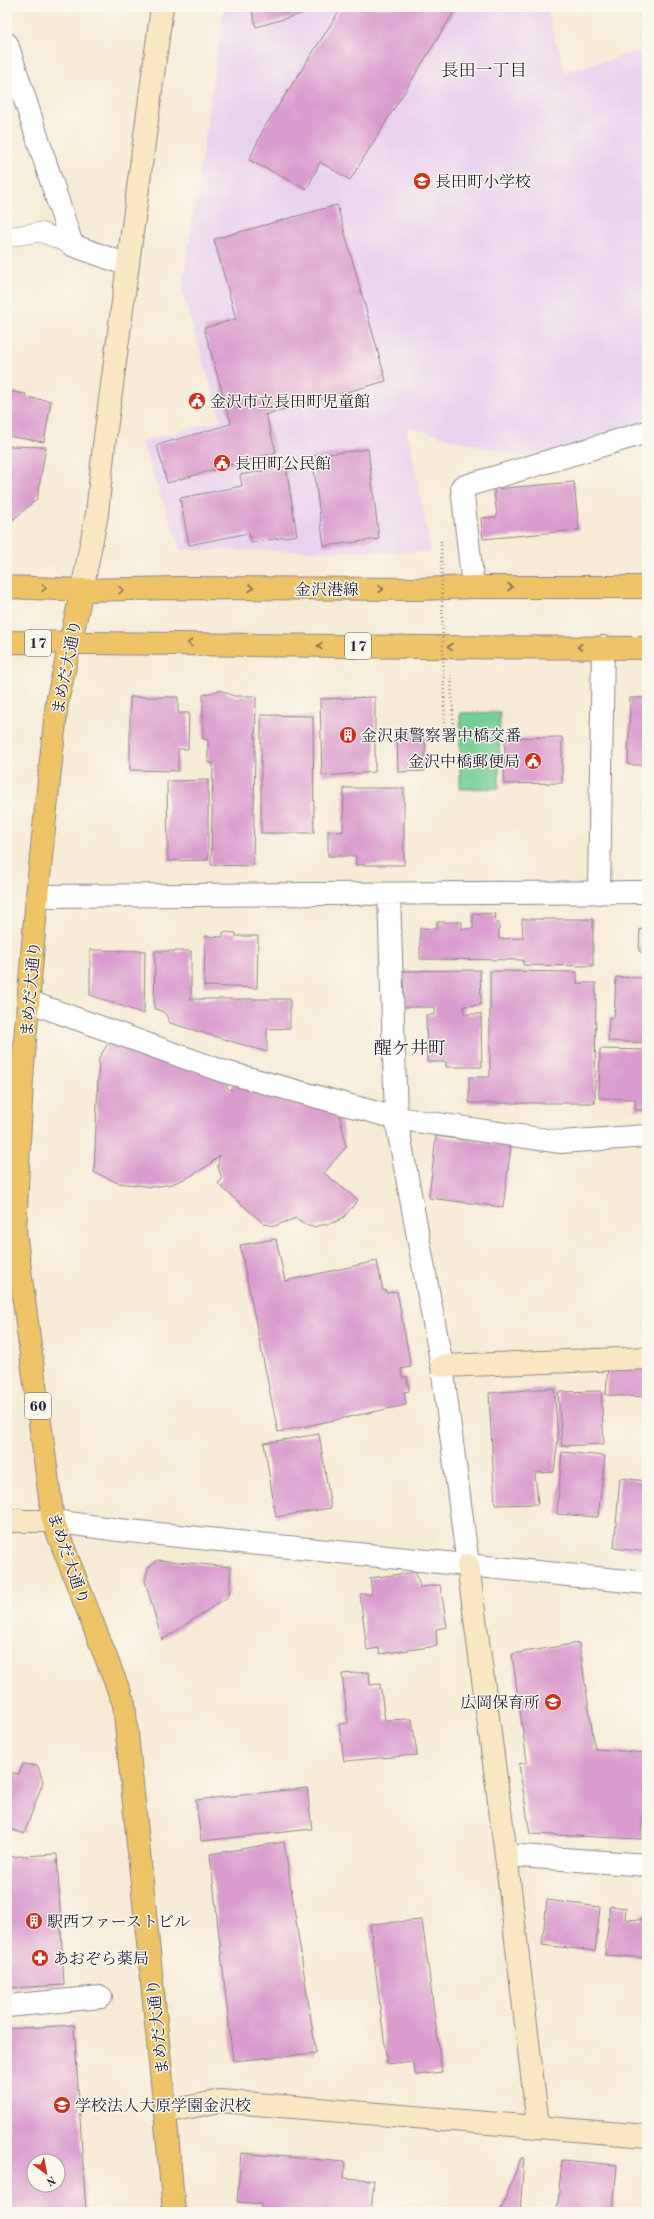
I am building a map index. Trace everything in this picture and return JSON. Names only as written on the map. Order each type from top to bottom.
[{"type":"main road","name":"金沢港線","points":[[7,586],[82,590],[180,588],[418,589],[473,587],[647,587]]},
{"type":"main road","name":"まめだ大通り","points":[[82,590],[57,702],[37,896],[30,1002],[15,1077],[15,1232],[53,1521],[124,1704],[174,2212]]},
{"type":"main road","name":"17","points":[[7,642],[70,644],[154,642],[422,648],[647,648]]},
{"type":"street","points":[[82,590],[97,514],[104,445],[162,7]]},
{"type":"street","points":[[7,44],[72,245],[128,265]]},
{"type":"street","points":[[473,587],[462,487],[647,432]]},
{"type":"street","points":[[598,893],[603,647]]},
{"type":"street","points":[[37,896],[647,892]]},
{"type":"street","points":[[389,894],[396,1118],[442,1366],[506,1855],[538,2126]]},
{"type":"street","points":[[30,1002],[222,1071],[396,1118],[561,1142],[647,1136]]},
{"type":"street","points":[[442,1366],[647,1358]]},
{"type":"street","points":[[7,1521],[53,1521],[119,1530],[647,1583]]},
{"type":"street","points":[[506,1855],[647,1866]]},
{"type":"street","points":[[7,2006],[101,1997]]},
{"type":"street","points":[[165,2112],[220,2101],[647,2136]]},
{"type":"lane","points":[[7,237],[41,232],[72,245]]},
{"type":"path","points":[[441,541],[445,738],[454,738],[451,675]]},
{"type":"shaded area","name":"長田町小学校","points":[[224,7],[546,7],[565,72],[647,49],[647,427],[530,459],[407,427],[431,552],[181,550],[141,442],[221,420],[182,291]]},
{"type":"green space","points":[[500,712],[499,788],[460,789],[460,713]]},
{"type":"building","points":[[251,7],[325,7],[256,27]]},
{"type":"building","points":[[342,7],[457,7],[350,180],[320,162],[307,189],[249,160],[264,128]]},
{"type":"building","points":[[337,205],[386,381],[264,415],[266,415],[276,452],[167,483],[157,445],[231,424],[204,328],[236,319],[214,239]]},
{"type":"building","points":[[7,391],[26,394],[25,397],[51,401],[44,442],[7,436]]},
{"type":"building","points":[[7,446],[46,447],[37,499],[7,525]]},
{"type":"building","points":[[368,449],[379,539],[324,546],[312,456]]},
{"type":"building","points":[[286,467],[297,535],[251,543],[249,533],[189,545],[180,498],[242,486],[240,475]]},
{"type":"building","points":[[574,482],[579,530],[483,539],[481,518],[497,517],[494,489]]},
{"type":"building","points":[[220,690],[234,696],[256,696],[253,866],[211,865],[213,763],[208,763],[208,740],[203,739],[203,695]]},
{"type":"building","points":[[130,697],[178,697],[178,713],[189,713],[188,749],[178,749],[178,771],[130,770]]},
{"type":"building","name":"金沢東警察署中橋交番","points":[[375,697],[375,772],[322,776],[320,699]]},
{"type":"building","points":[[630,698],[647,698],[647,765],[628,765]]},
{"type":"building","points":[[261,715],[313,716],[314,833],[261,833]]},
{"type":"building","points":[[426,733],[424,771],[398,772],[397,734]]},
{"type":"building","points":[[562,737],[562,783],[504,784],[505,738]]},
{"type":"building","points":[[208,780],[208,860],[168,861],[167,781]]},
{"type":"building","points":[[344,788],[404,788],[404,865],[355,865],[356,856],[328,856],[328,831],[343,832]]},
{"type":"building","points":[[473,913],[496,914],[495,922],[499,923],[499,939],[523,938],[522,919],[593,919],[593,966],[523,965],[523,960],[420,959],[420,928],[437,929],[437,922],[462,922],[462,929],[473,929]]},
{"type":"building","points":[[640,929],[647,932],[647,955],[639,951]]},
{"type":"building","points":[[223,932],[236,933],[236,936],[258,936],[257,988],[204,986],[205,936],[223,937]]},
{"type":"building","points":[[90,950],[145,951],[144,1014],[90,995]]},
{"type":"building","points":[[155,951],[191,951],[191,999],[290,999],[290,1028],[267,1029],[267,1052],[170,1023],[165,1013],[154,1008]]},
{"type":"building","points":[[480,970],[481,1005],[464,1006],[464,1014],[481,1014],[482,1067],[446,1067],[446,1062],[427,1062],[426,1015],[435,1015],[435,1007],[402,1007],[401,971]]},
{"type":"building","points":[[490,971],[577,972],[577,983],[596,983],[595,1103],[469,1103],[469,1077],[490,1077]]},
{"type":"building","points":[[616,977],[644,978],[643,991],[647,991],[647,1043],[608,1041],[609,1017],[614,1018]]},
{"type":"building","points":[[112,1042],[227,1082],[227,1088],[230,1090],[238,1079],[338,1106],[346,1147],[324,1173],[358,1200],[344,1217],[335,1222],[314,1227],[308,1226],[296,1218],[274,1226],[264,1224],[218,1184],[222,1179],[218,1167],[219,1155],[209,1165],[189,1177],[172,1184],[153,1187],[118,1183],[94,1172],[99,1058],[107,1045]]},
{"type":"building","points":[[600,1049],[647,1050],[647,1110],[635,1110],[635,1099],[599,1098]]},
{"type":"building","points":[[436,1136],[511,1146],[503,1207],[429,1198]]},
{"type":"building","points":[[276,1239],[285,1281],[377,1261],[383,1291],[386,1290],[386,1293],[397,1291],[411,1367],[401,1369],[402,1377],[407,1377],[409,1391],[404,1392],[406,1405],[278,1432],[240,1245]]},
{"type":"building","points":[[647,1363],[647,1397],[606,1395],[608,1366]]},
{"type":"building","points":[[554,1388],[558,1439],[554,1472],[535,1473],[538,1504],[495,1505],[489,1393]]},
{"type":"building","points":[[601,1391],[604,1444],[562,1446],[558,1392]]},
{"type":"building","points":[[319,1434],[331,1508],[276,1517],[264,1443]]},
{"type":"building","points":[[562,1452],[605,1456],[598,1517],[557,1514]]},
{"type":"building","points":[[620,1478],[647,1481],[647,1552],[614,1548]]},
{"type":"building","points":[[158,1560],[231,1567],[229,1596],[162,1640],[145,1581],[148,1568]]},
{"type":"building","points":[[416,1572],[420,1587],[440,1585],[447,1627],[436,1629],[437,1646],[380,1654],[379,1648],[367,1650],[360,1594],[372,1594],[370,1578]]},
{"type":"building","name":"広岡保育所","points":[[579,1643],[595,1749],[647,1753],[647,1817],[642,1816],[641,1839],[530,1834],[519,1764],[527,1762],[512,1654]]},
{"type":"building","points":[[369,1672],[370,1685],[380,1684],[385,1720],[412,1719],[417,1755],[344,1761],[339,1724],[348,1723],[342,1674]]},
{"type":"building","points":[[23,1764],[38,1766],[43,1782],[24,1834],[7,1828],[7,1772],[19,1774]]},
{"type":"building","points":[[307,1788],[312,1829],[201,1841],[196,1800]]},
{"type":"building","points":[[284,1842],[316,2053],[233,2061],[210,1854]]},
{"type":"building","name":"駅西ファーストビル","points":[[57,1854],[64,1985],[7,1988],[7,1857]]},
{"type":"building","points":[[547,1900],[600,1907],[595,1951],[542,1945]]},
{"type":"building","points":[[610,1906],[626,1908],[625,1919],[642,1920],[642,1914],[647,1914],[647,1958],[605,1955]]},
{"type":"building","points":[[422,1920],[442,2072],[416,2075],[412,2061],[387,2064],[370,1924]]},
{"type":"building","points":[[74,2025],[86,2212],[7,2212],[7,2029]]},
{"type":"building","points":[[241,2153],[345,2162],[344,2178],[374,2180],[371,2212],[260,2212],[261,2204],[237,2202]]},
{"type":"building","points":[[521,2158],[524,2158],[520,2212],[500,2212]]},
{"type":"building","points":[[562,2160],[617,2165],[613,2212],[557,2212]]},
{"type":"place","name":"長田町小学校","points":[[422,181]]},
{"type":"place","name":"金沢市立長田町児童館","points":[[197,401]]},
{"type":"place","name":"長田町公民館","points":[[222,463]]},
{"type":"place","name":"金沢東警察署中橋交番","points":[[348,735]]},
{"type":"place","name":"金沢中橋郵便局","points":[[533,761]]},
{"type":"place","name":"広岡保育所","points":[[553,1702]]},
{"type":"place","name":"駅西ファーストビル","points":[[34,1921]]},
{"type":"place","name":"あおぞら薬局","points":[[40,1958]]},
{"type":"place","name":"学校法人大原学園金沢校","points":[[62,2105]]},
{"type":"district","name":"長田一丁目","points":[[484,70]]},
{"type":"district","name":"醒ケ井町","points":[[410,1048]]}]
